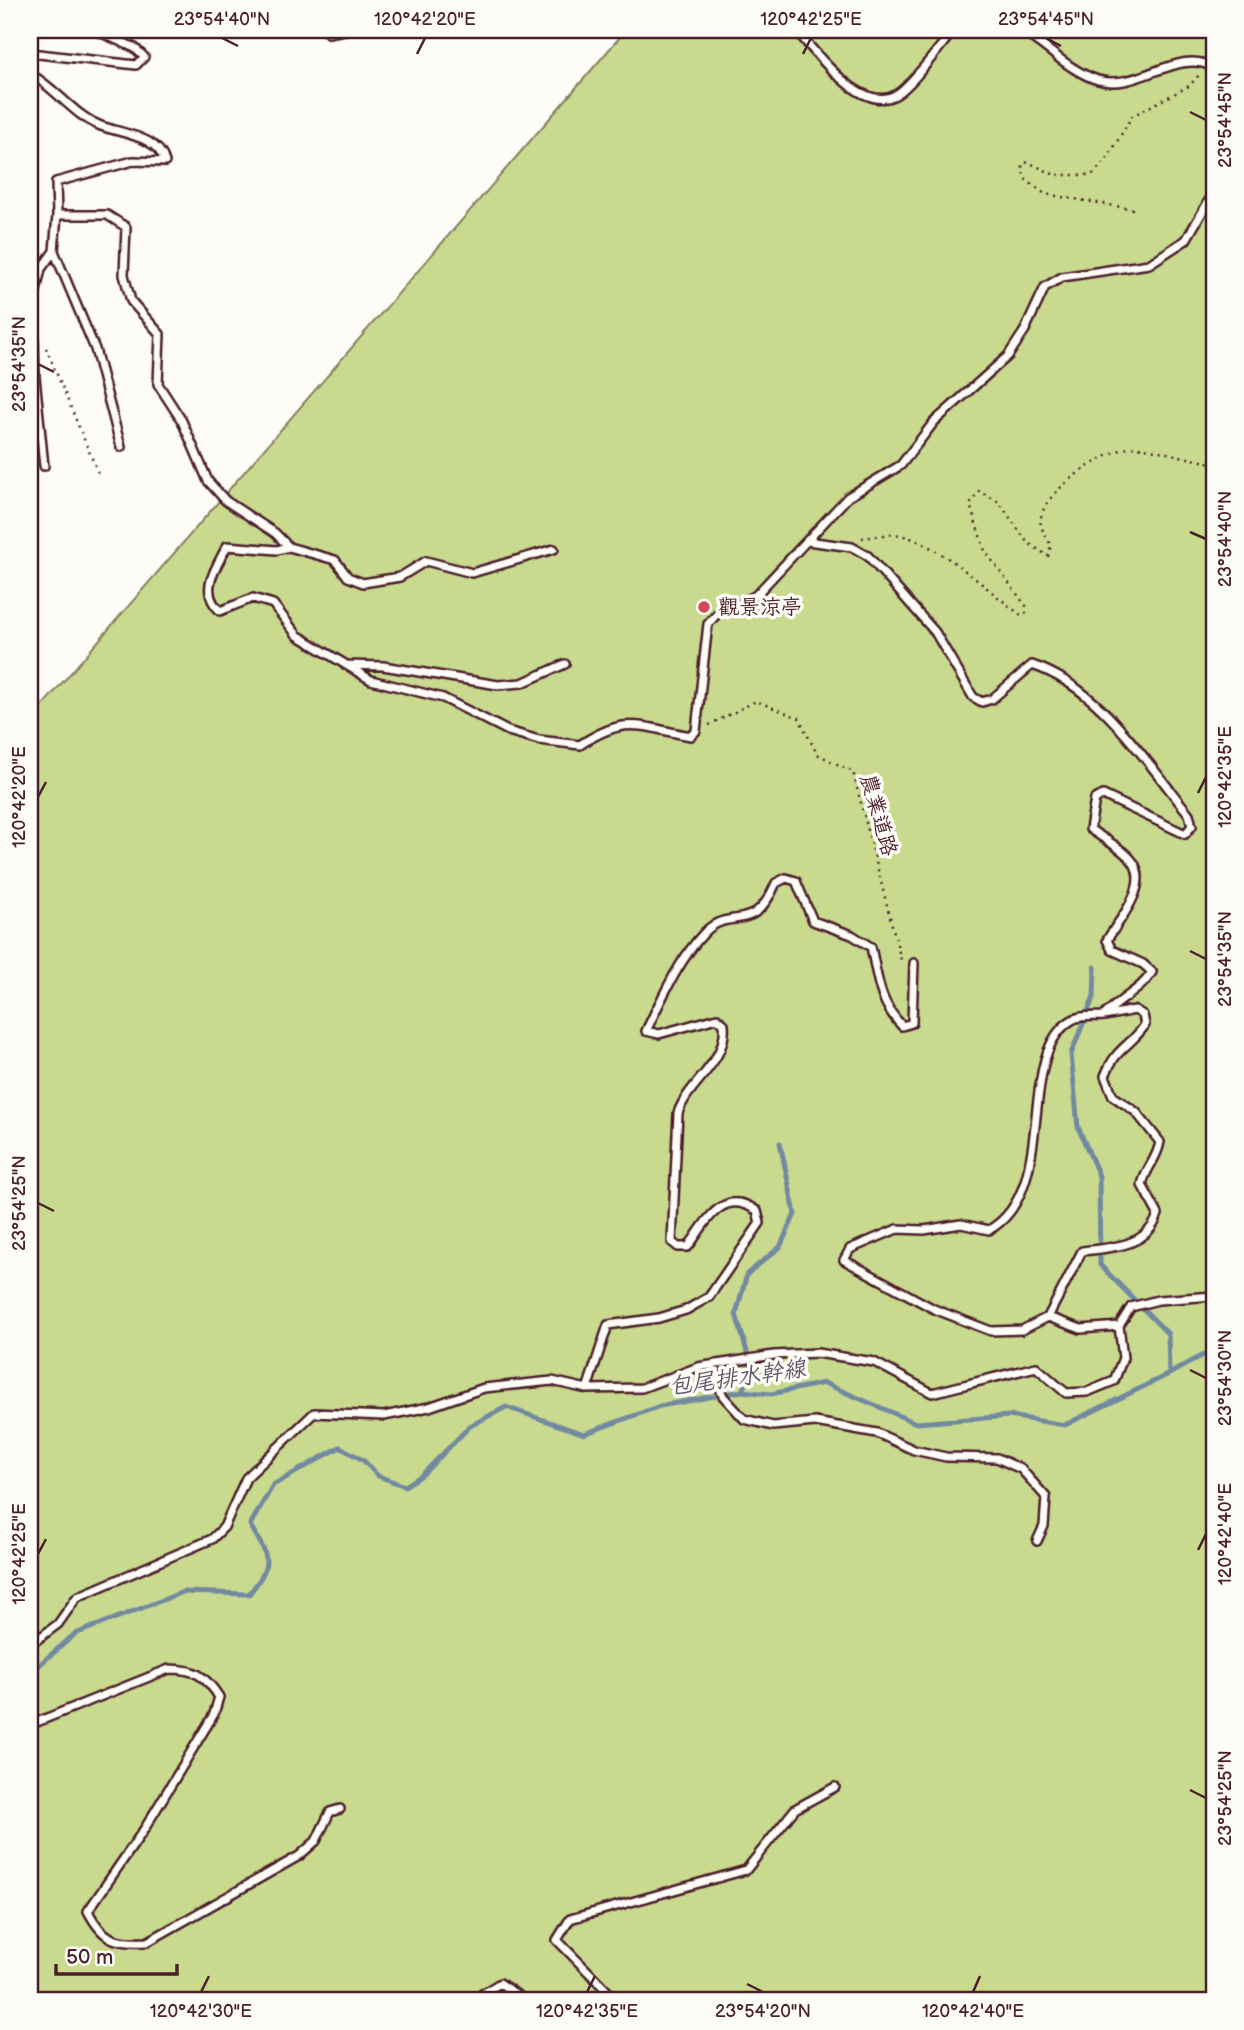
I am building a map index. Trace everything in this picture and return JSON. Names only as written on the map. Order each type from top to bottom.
[{"type":"lane","points":[[30,53],[136,65],[144,57],[135,48],[95,30]]},
{"type":"lane","points":[[325,30],[328,33],[345,30]]},
{"type":"lane","points":[[796,30],[837,76],[867,97],[885,99],[899,94],[954,30]]},
{"type":"lane","points":[[1019,30],[1099,81],[1141,79],[1188,61],[1211,66]]},
{"type":"lane","points":[[30,74],[98,125],[150,143],[163,154],[165,162],[133,161],[56,182],[54,251],[95,349],[121,447]]},
{"type":"lane","points":[[289,547],[277,550],[227,546],[208,588],[210,602],[220,611],[253,598],[273,604],[297,635],[371,680],[443,698],[508,731],[539,740],[580,746],[598,733],[620,724],[640,724],[691,736],[696,731],[703,649],[708,624],[717,614],[755,596],[848,497],[901,465],[934,422],[1008,356],[1025,330],[1045,287],[1062,277],[1149,264],[1186,240],[1214,192]]},
{"type":"lane","points":[[57,215],[107,215],[126,228],[124,275],[131,301],[160,334],[158,383],[182,421],[208,481],[226,501],[275,533],[289,547],[335,560],[348,577],[363,583],[400,577],[426,561],[472,573],[554,549]]},
{"type":"lane","points":[[44,466],[35,377],[33,305],[41,270],[54,251]]},
{"type":"lane","points":[[807,541],[852,547],[868,556],[935,632],[973,696],[982,702],[992,698],[1032,665],[1058,673],[1105,715],[1189,814],[1192,826],[1185,834],[1103,794],[1095,799],[1090,828],[1133,862],[1138,877],[1137,891],[1107,940],[1112,950],[1143,964],[1152,972],[1145,983],[1112,1006],[1104,1016]]},
{"type":"lane","points":[[345,665],[383,666],[498,685],[522,683],[565,664]]},
{"type":"lane","points":[[587,1389],[608,1325],[659,1318],[686,1310],[709,1297],[760,1223],[757,1210],[752,1206],[746,1202],[731,1203],[713,1211],[688,1247],[678,1247],[672,1242],[678,1113],[684,1097],[716,1061],[725,1035],[724,1024],[717,1018],[659,1034],[646,1031],[670,983],[706,930],[731,920],[750,917],[768,902],[776,883],[786,878],[796,881],[813,921],[852,935],[871,947],[877,987],[902,1026],[912,1023],[914,1013],[914,963]]},
{"type":"lane","points":[[1135,1010],[1143,1015],[1145,1025],[1136,1038],[1113,1056],[1105,1076],[1113,1096],[1136,1112],[1160,1142],[1157,1158],[1144,1174],[1142,1185],[1158,1214],[1154,1229],[1142,1239],[1103,1249],[1082,1251],[1048,1317],[1022,1330],[991,1331],[934,1309],[844,1260],[850,1249],[897,1229],[924,1230],[961,1224],[989,1230],[1003,1222],[1027,1177],[1038,1088],[1050,1050],[1063,1027],[1074,1018],[1104,1016],[1135,1010]]},
{"type":"lane","points":[[30,1645],[58,1625],[77,1597],[212,1539],[224,1527],[246,1478],[314,1413],[384,1416],[429,1407],[484,1388],[552,1381],[587,1389],[642,1388],[698,1367],[752,1358],[817,1353],[874,1362],[932,1393],[1036,1367],[1066,1393],[1087,1392],[1114,1381],[1123,1358],[1119,1326],[1131,1307],[1158,1300],[1214,1296]]},
{"type":"lane","points":[[1048,1317],[1081,1329],[1119,1326]]},
{"type":"lane","points":[[716,1364],[718,1384],[723,1396],[744,1419],[773,1426],[815,1422],[877,1433],[914,1450],[946,1457],[997,1458],[1021,1469],[1046,1497],[1044,1526],[1037,1541]]},
{"type":"lane","points":[[30,1718],[37,1722],[169,1669],[192,1670],[208,1680],[219,1697],[214,1714],[145,1828],[88,1911],[99,1932],[126,1944],[147,1942],[299,1856],[316,1841],[330,1812],[340,1809]]},
{"type":"lane","points":[[616,2000],[557,1940],[570,1919],[746,1870],[795,1809],[835,1787]]},
{"type":"lane","points":[[479,2000],[482,1994],[500,1983],[524,2000]]},
{"type":"path","points":[[1133,209],[1045,194],[1025,179],[1022,165],[1028,162],[1055,175],[1092,174],[1107,159],[1132,116],[1189,86],[1211,66]]},
{"type":"path","points":[[36,338],[51,353],[99,475]]},
{"type":"path","points":[[852,547],[862,538],[899,535],[952,558],[968,576],[1021,615],[1026,613],[1026,606],[985,551],[977,528],[970,505],[979,491],[999,502],[1027,542],[1048,556],[1051,545],[1041,525],[1045,506],[1063,486],[1096,460],[1135,447],[1214,463]]},
{"type":"path","name":"農業道路","points":[[696,731],[756,701],[799,718],[817,754],[853,772],[904,972]]},
{"type":"green space","points":[[626,30],[1214,30],[1214,2000],[30,2000],[30,720]]},
{"type":"waterway","name":"包尾排水幹線","points":[[30,1673],[75,1634],[183,1592],[249,1594],[262,1575],[266,1560],[250,1525],[273,1485],[340,1447],[363,1460],[378,1476],[405,1486],[422,1475],[470,1426],[506,1407],[584,1434],[660,1406],[742,1391],[771,1394],[824,1383],[916,1423],[1009,1416],[1065,1425],[1169,1374],[1168,1334],[1100,1265],[1099,1176],[1078,1127],[1071,1054],[1094,996],[1095,967]]},
{"type":"waterway","points":[[742,1391],[752,1369],[736,1314],[747,1274],[780,1247],[795,1214],[780,1143]]},
{"type":"waterway","points":[[1169,1374],[1214,1349]]},
{"type":"place","name":"觀景涼亭","points":[[704,607]]}]
